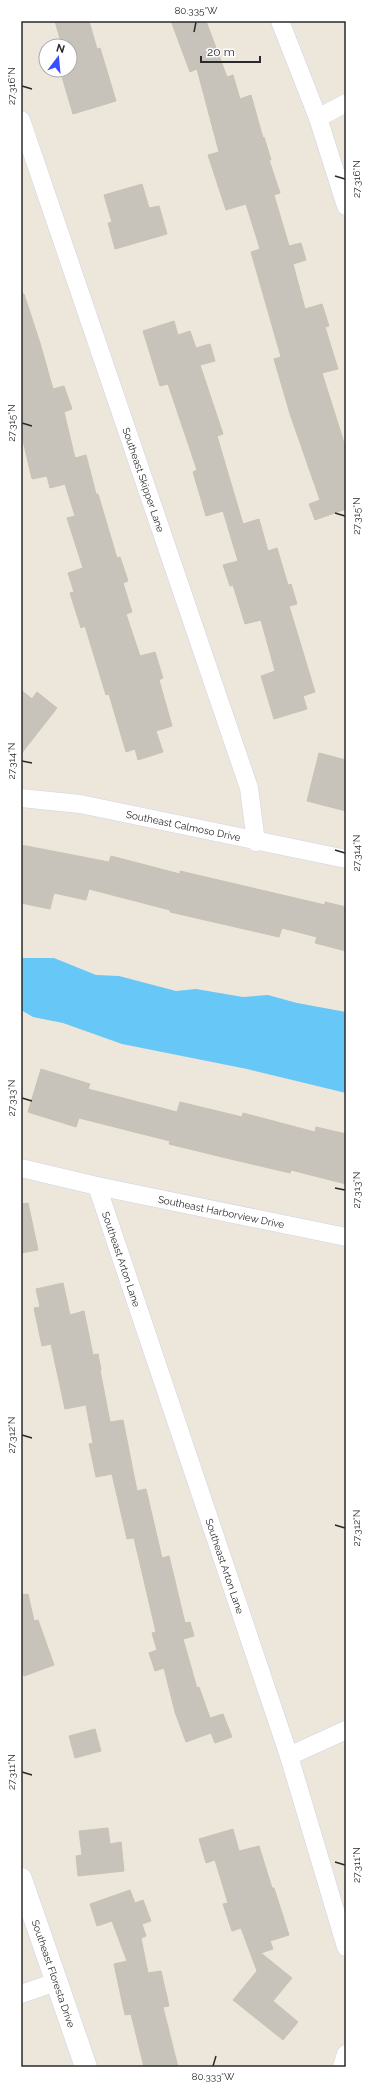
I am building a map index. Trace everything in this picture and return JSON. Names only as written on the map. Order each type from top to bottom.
[{"type":"street","points":[[280,21],[318,118],[346,206]]},
{"type":"street","points":[[318,118],[346,103]]},
{"type":"street","name":"Southeast Skipper Lane","points":[[21,120],[249,788],[256,842]]},
{"type":"street","name":"Southeast Calmoso Drive","points":[[21,798],[80,804],[256,842],[346,859]]},
{"type":"street","name":"Southeast Harborview Drive","points":[[21,1168],[97,1186],[346,1237]]},
{"type":"street","name":"Southeast Arton Lane","points":[[97,1186],[288,1756],[346,1947]]},
{"type":"street","points":[[288,1756],[346,1730]]},
{"type":"street","name":"Southeast Floresta Drive","points":[[21,1879],[86,2067]]},
{"type":"street","points":[[21,1994],[56,1982]]},
{"type":"street","points":[[342,2067],[346,2054]]},
{"type":"water","points":[[21,958],[54,958],[96,975],[119,976],[176,991],[196,989],[243,997],[268,995],[297,1003],[346,1012],[346,1093],[247,1069],[122,1044],[63,1023],[33,1017],[21,1010]]},
{"type":"building","points":[[55,21],[89,21],[97,49],[100,48],[116,101],[73,114],[62,78],[78,78],[78,38],[60,38]]},
{"type":"building","points":[[171,21],[206,21],[227,77],[233,75],[240,99],[251,95],[280,193],[274,195],[289,246],[301,243],[306,260],[293,264],[305,309],[322,304],[329,326],[325,327],[338,369],[322,373],[346,449],[346,509],[315,520],[309,504],[320,500],[290,414],[274,359],[281,357],[251,252],[260,249],[246,204],[226,210],[208,155],[219,152],[197,69],[190,72]]},
{"type":"building","points":[[142,184],[149,208],[159,206],[167,234],[115,249],[108,223],[112,222],[104,195]]},
{"type":"building","points":[[24,294],[53,389],[64,386],[72,409],[64,412],[75,458],[86,455],[96,494],[98,494],[117,558],[120,557],[128,581],[123,583],[132,612],[126,614],[140,656],[155,652],[163,678],[159,680],[172,726],[156,731],[163,752],[138,760],[135,749],[126,752],[109,694],[106,695],[85,626],[81,628],[70,593],[74,592],[68,573],[83,568],[67,518],[75,516],[65,484],[50,488],[47,476],[32,479],[21,432],[21,295]]},
{"type":"building","points":[[174,321],[178,335],[190,331],[196,348],[210,344],[215,361],[200,365],[223,434],[217,436],[243,524],[259,519],[268,551],[277,548],[288,585],[291,584],[297,604],[289,606],[315,692],[303,696],[307,709],[274,719],[261,676],[275,671],[261,620],[245,624],[233,585],[230,586],[223,565],[238,561],[223,511],[206,516],[193,472],[197,470],[168,384],[160,386],[143,331]]},
{"type":"building","points":[[21,690],[32,699],[37,692],[57,708],[21,754]]},
{"type":"building","points":[[319,753],[346,760],[346,811],[307,801]]},
{"type":"building","points":[[21,845],[109,862],[111,856],[180,874],[180,871],[325,905],[325,902],[346,907],[346,951],[315,943],[317,937],[282,928],[279,937],[170,912],[170,910],[89,889],[86,900],[54,893],[50,909],[21,903]]},
{"type":"building","points":[[41,1069],[90,1084],[88,1089],[177,1112],[180,1102],[242,1117],[243,1113],[315,1132],[316,1127],[346,1134],[346,1184],[291,1170],[290,1173],[169,1144],[170,1141],[79,1118],[76,1127],[28,1112]]},
{"type":"building","points":[[28,1203],[38,1250],[21,1253],[21,1204]]},
{"type":"building","points":[[63,1283],[70,1315],[84,1311],[93,1355],[98,1354],[110,1422],[123,1420],[137,1491],[146,1489],[162,1558],[169,1556],[185,1623],[190,1622],[194,1636],[183,1639],[197,1688],[199,1687],[210,1718],[223,1714],[232,1737],[215,1743],[211,1733],[186,1742],[175,1712],[164,1668],[155,1671],[149,1653],[157,1650],[152,1633],[156,1632],[134,1538],[127,1539],[112,1474],[96,1477],[89,1444],[93,1443],[86,1405],[65,1409],[51,1344],[42,1346],[34,1308],[40,1307],[36,1289]]},
{"type":"building","points":[[28,1594],[34,1621],[38,1620],[54,1665],[24,1676],[21,1667],[21,1595]]},
{"type":"building","points":[[95,1729],[101,1751],[75,1758],[69,1736]]},
{"type":"building","points":[[108,1828],[110,1844],[121,1842],[124,1871],[78,1876],[76,1856],[82,1855],[79,1831]]},
{"type":"building","points":[[233,1829],[239,1851],[259,1846],[289,1935],[270,1941],[273,1949],[261,1953],[292,1978],[273,2001],[298,2022],[283,2040],[233,2000],[257,1971],[241,1928],[232,1931],[223,1904],[228,1903],[215,1860],[206,1863],[199,1839]]},
{"type":"building","points":[[130,1890],[135,1903],[143,1900],[151,1921],[142,1924],[146,1936],[141,1938],[148,1973],[161,1971],[169,2006],[163,2007],[178,2067],[144,2067],[131,2014],[125,2015],[114,1964],[127,1961],[112,1921],[97,1926],[90,1904]]}]
